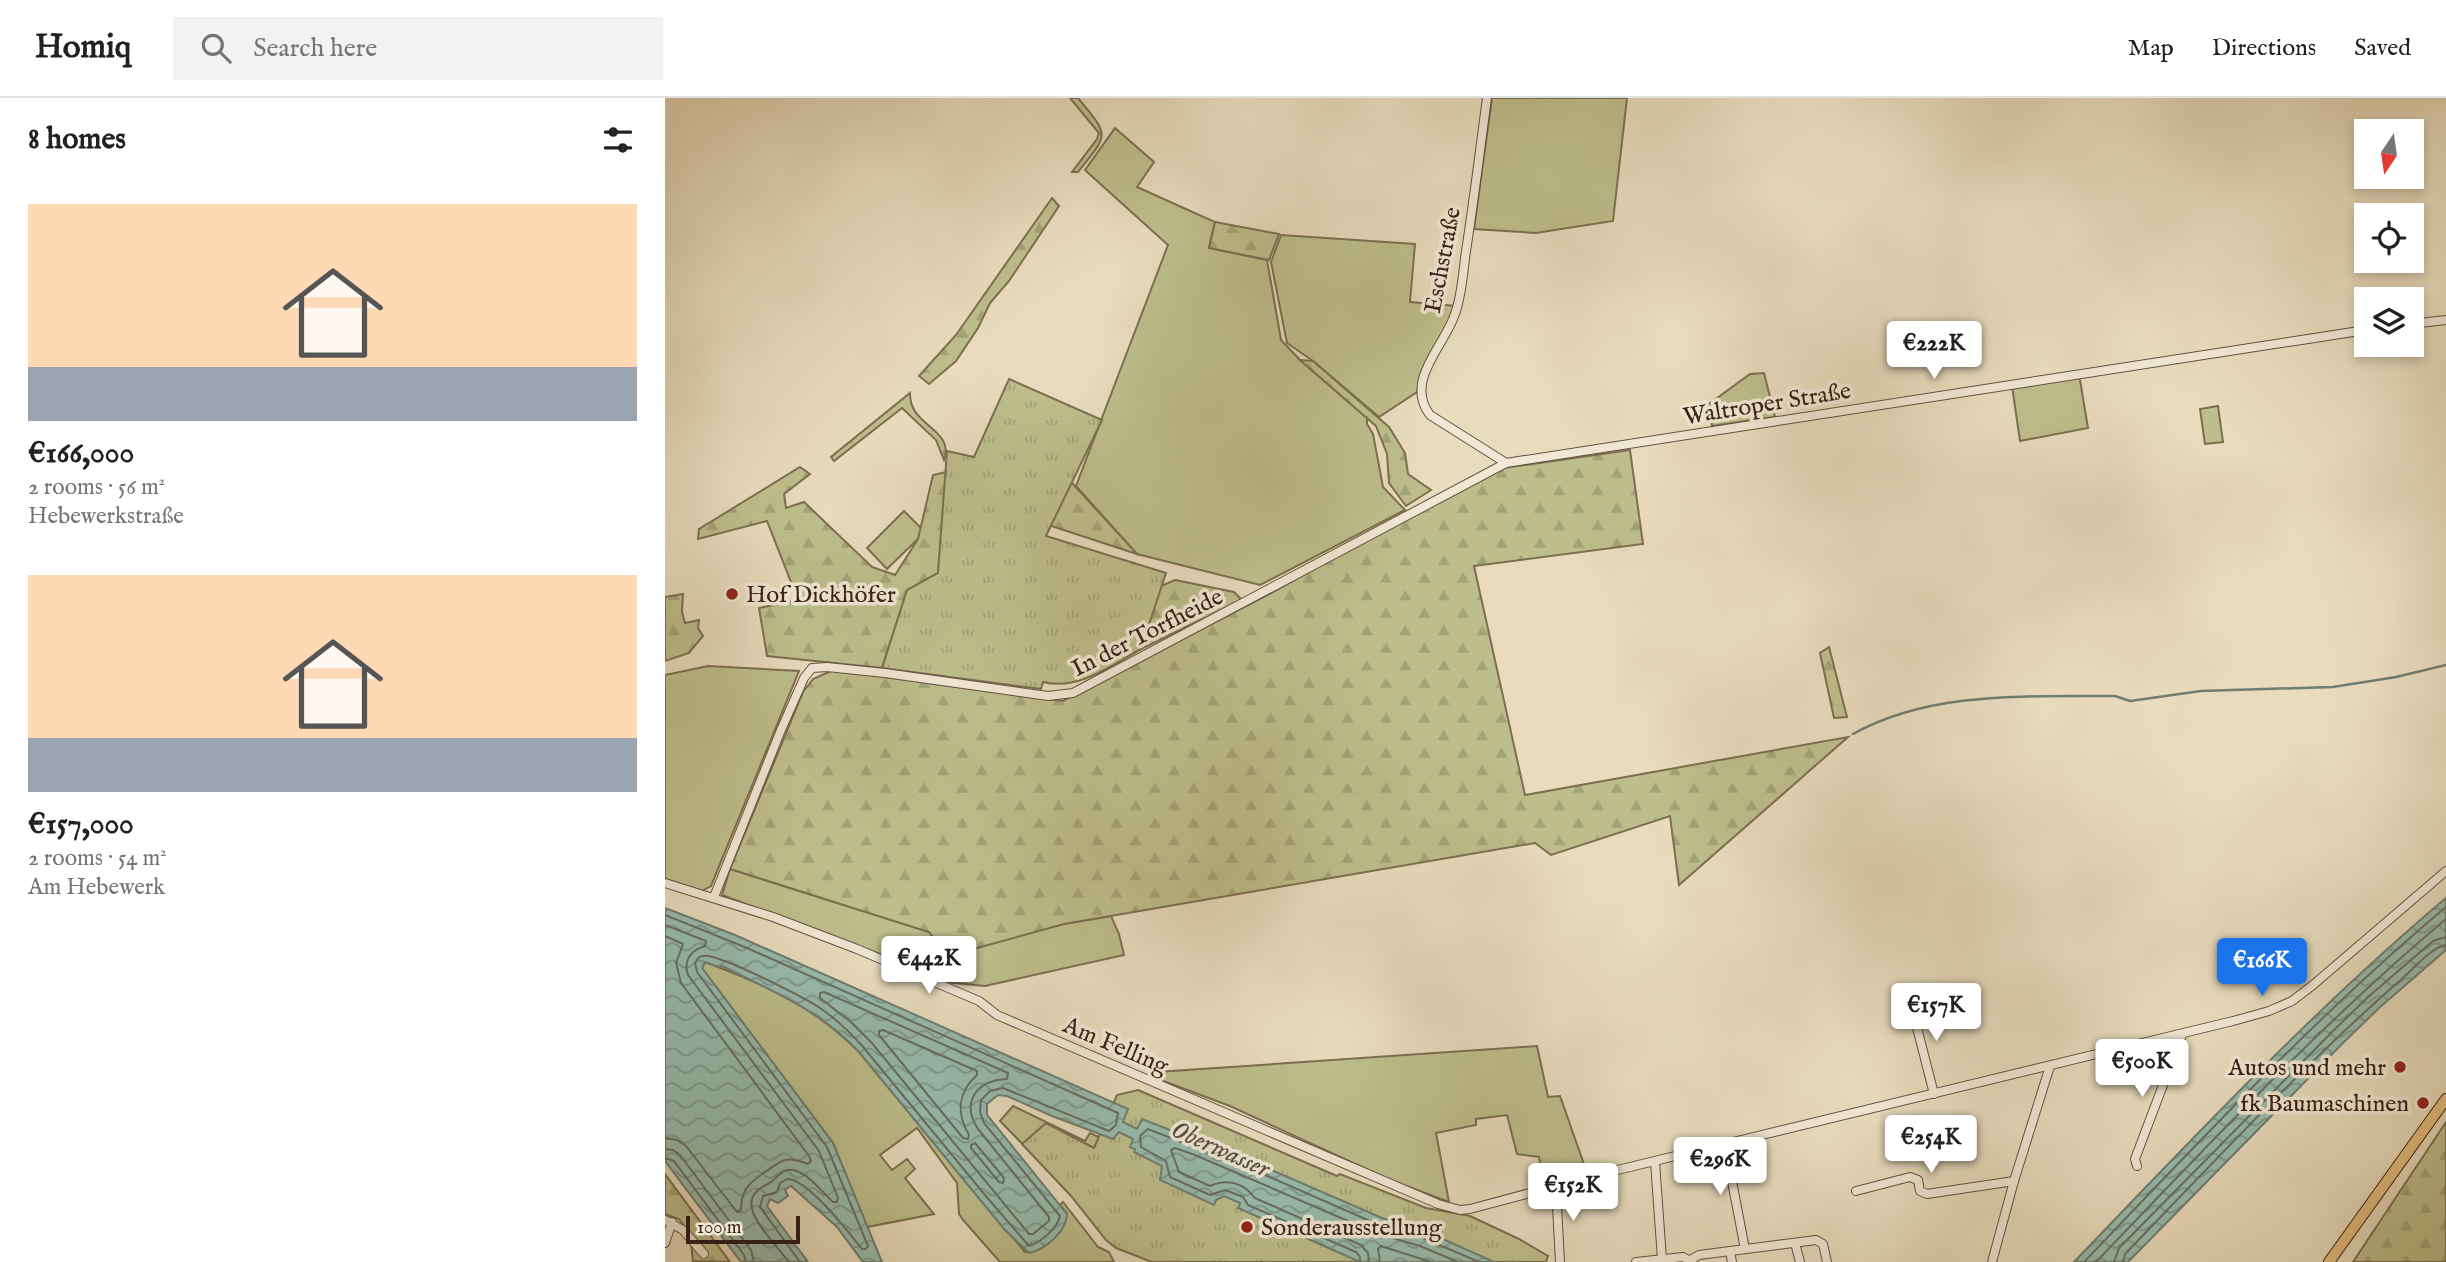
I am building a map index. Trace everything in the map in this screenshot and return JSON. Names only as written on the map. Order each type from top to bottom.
[{"type":"main road","points":[[2329,1262],[2446,1099]]},
{"type":"street","name":"Eschstraße","points":[[1487,98],[1458,306],[1442,342],[1422,376],[1420,391],[1422,405],[1430,415],[1506,463]]},
{"type":"street","points":[[2424,323],[2446,320]]},
{"type":"street","name":"Waltroper Straße","points":[[1506,463],[2354,332]]},
{"type":"street","name":"In der Torfheide","points":[[714,897],[781,730],[804,678],[813,668],[885,673],[1048,696],[1073,692],[1506,463]]},
{"type":"street","name":"Am Felling","points":[[665,883],[773,916],[857,949],[979,1001],[997,1015],[1147,1081],[1195,1098],[1452,1208],[1470,1209],[2182,1035],[2269,1011],[2292,1001],[2313,985],[2446,872]]},
{"type":"street","points":[[1910,1000],[1934,1094]]},
{"type":"street","points":[[2137,1166],[2135,1159],[2182,1035]]},
{"type":"street","points":[[1992,1262],[2050,1066]]},
{"type":"street","points":[[1725,1145],[1744,1244]]},
{"type":"street","points":[[1655,1162],[1662,1259]]},
{"type":"street","points":[[1856,1191],[1910,1177],[1918,1180],[1920,1191],[1927,1194],[2014,1181]]},
{"type":"street","points":[[1556,1188],[1560,1262]]},
{"type":"street","points":[[665,1243],[668,1221],[683,1230],[704,1254]]},
{"type":"street","points":[[1636,1262],[1682,1257],[1691,1261],[1699,1255],[1816,1240],[1823,1244],[1827,1262]]},
{"type":"street","points":[[1795,1243],[1800,1262]]},
{"type":"street","points":[[1730,1251],[1732,1262]]},
{"type":"green space","points":[[1070,98],[1078,98],[1096,121],[1102,135],[1096,149],[1078,172],[1072,172],[1099,133]]},
{"type":"green space","points":[[1492,98],[1627,98],[1613,221],[1536,233],[1474,229]]},
{"type":"green space","points":[[1115,128],[1154,162],[1137,187],[1215,222],[1209,248],[1267,260],[1281,340],[1367,418],[1367,424],[1373,434],[1383,487],[1405,510],[1260,585],[1137,554],[1076,486],[1168,245],[1085,170]]},
{"type":"green space","points":[[1052,198],[1059,206],[1009,281],[990,303],[978,328],[956,361],[929,384],[919,376],[956,335]]},
{"type":"green space","points":[[1215,222],[1279,234],[1269,260],[1209,248]]},
{"type":"green space","points":[[1281,235],[1415,244],[1410,302],[1458,306],[1422,376],[1417,392],[1379,417],[1313,361],[1287,343],[1271,262]]},
{"type":"green space","points":[[1300,360],[1313,361],[1389,427],[1405,453],[1408,474],[1431,490],[1406,506],[1389,483],[1387,454],[1376,426]]},
{"type":"green space","points":[[1764,373],[1775,417],[1712,426],[1709,404],[1750,374]]},
{"type":"green space","points":[[2079,374],[2088,428],[2020,441],[2012,386]]},
{"type":"green space","points":[[1009,379],[1102,420],[1046,536],[1166,573],[1141,649],[1082,680],[1056,684],[1043,682],[1041,689],[882,668],[907,590],[938,573],[947,451],[974,457]]},
{"type":"green space","points":[[910,393],[916,413],[943,441],[946,449],[944,460],[936,440],[902,408],[834,461],[831,457]]},
{"type":"green space","points":[[2218,406],[2223,442],[2205,444],[2200,409]]},
{"type":"green space","points":[[1630,450],[1643,544],[1474,566],[1525,795],[1848,737],[1679,885],[1670,816],[1551,855],[1535,843],[1064,924],[948,956],[929,932],[730,869],[803,692],[813,679],[833,670],[1063,701],[1273,592],[1490,470]]},
{"type":"green space","points":[[800,467],[810,474],[784,494],[786,508],[804,502],[872,567],[895,575],[918,539],[933,475],[946,472],[938,573],[907,591],[882,668],[767,656],[759,608],[798,600],[767,521],[698,539],[699,529]]},
{"type":"green space","points":[[1063,473],[1137,554],[1039,522]]},
{"type":"green space","points":[[904,511],[925,532],[887,569],[867,548]]},
{"type":"green space","points":[[1175,580],[1234,592],[1242,600],[1141,649],[1161,586]]},
{"type":"green space","points":[[683,594],[682,612],[685,623],[699,620],[698,628],[703,636],[689,653],[665,661],[665,597]]},
{"type":"green space","points":[[1829,647],[1847,717],[1834,718],[1820,653]]},
{"type":"green space","points":[[708,666],[799,671],[711,886],[702,891],[665,879],[665,675]]},
{"type":"green space","points":[[730,869],[929,932],[1064,924],[1111,916],[1124,955],[985,986],[945,982],[920,969],[722,895]]},
{"type":"green space","points":[[705,962],[768,988],[806,1009],[859,1052],[1025,1252],[1047,1242],[1062,1229],[1067,1213],[1060,1205],[1063,1202],[1098,1247],[1109,1252],[1114,1262],[1000,1262],[959,1214],[957,1183],[917,1128],[880,1155],[892,1170],[907,1159],[915,1169],[905,1178],[934,1214],[867,1227],[833,1143],[702,968]]},
{"type":"green space","points":[[1537,1046],[1548,1097],[1560,1096],[1586,1170],[1544,1185],[1539,1157],[1517,1154],[1507,1115],[1476,1119],[1476,1125],[1436,1133],[1449,1202],[1388,1179],[1230,1106],[1158,1079],[1157,1072]]},
{"type":"green space","points":[[1138,1090],[1337,1176],[1340,1174],[1426,1208],[1470,1216],[1548,1256],[1546,1262],[1152,1262],[1116,1248],[1022,1144],[1046,1123],[1094,1148],[1117,1095]]},
{"type":"green space","points":[[1013,1106],[1085,1141],[1090,1133],[1114,1144],[1072,1195],[1000,1121]]},
{"type":"green space","points":[[2446,1122],[2446,1262],[2353,1262]]},
{"type":"green space","points":[[665,1174],[730,1262],[693,1261],[693,1238],[679,1219],[665,1214]]},
{"type":"water","points":[[2446,898],[2446,950],[2344,1042],[2128,1262],[2074,1262],[2301,1029]]},
{"type":"water","points":[[665,908],[735,935],[1128,1109],[1123,1122],[1137,1129],[1142,1119],[1267,1168],[1382,1218],[1425,1231],[1494,1262],[1360,1262],[1238,1208],[1240,1203],[1224,1196],[1216,1200],[1214,1205],[1160,1180],[1162,1166],[1134,1152],[1135,1149],[1130,1147],[1133,1139],[1119,1132],[1113,1139],[1007,1096],[998,1095],[987,1104],[987,1115],[1067,1214],[1063,1227],[1054,1239],[1029,1253],[1004,1229],[844,1037],[794,1002],[722,966],[705,962],[702,968],[833,1143],[882,1262],[863,1262],[837,1227],[791,1186],[785,1190],[788,1196],[778,1203],[770,1199],[767,1206],[808,1262],[741,1262],[665,1161]]},
{"type":"waterway","points":[[1853,734],[1883,720],[1915,710],[1981,699],[2115,696],[2130,701],[2201,691],[2333,687],[2396,677],[2446,665]]},
{"type":"place","name":"Hof Dickhöfer","points":[[732,594]]},
{"type":"place","name":"Autos und mehr","points":[[2400,1067]]},
{"type":"place","name":"fk Baumaschinen","points":[[2423,1103]]},
{"type":"place","name":"Sonderausstellung","points":[[1247,1227]]},
{"type":"water label","name":"Oberwasser","points":[[1221,1148]]}]
